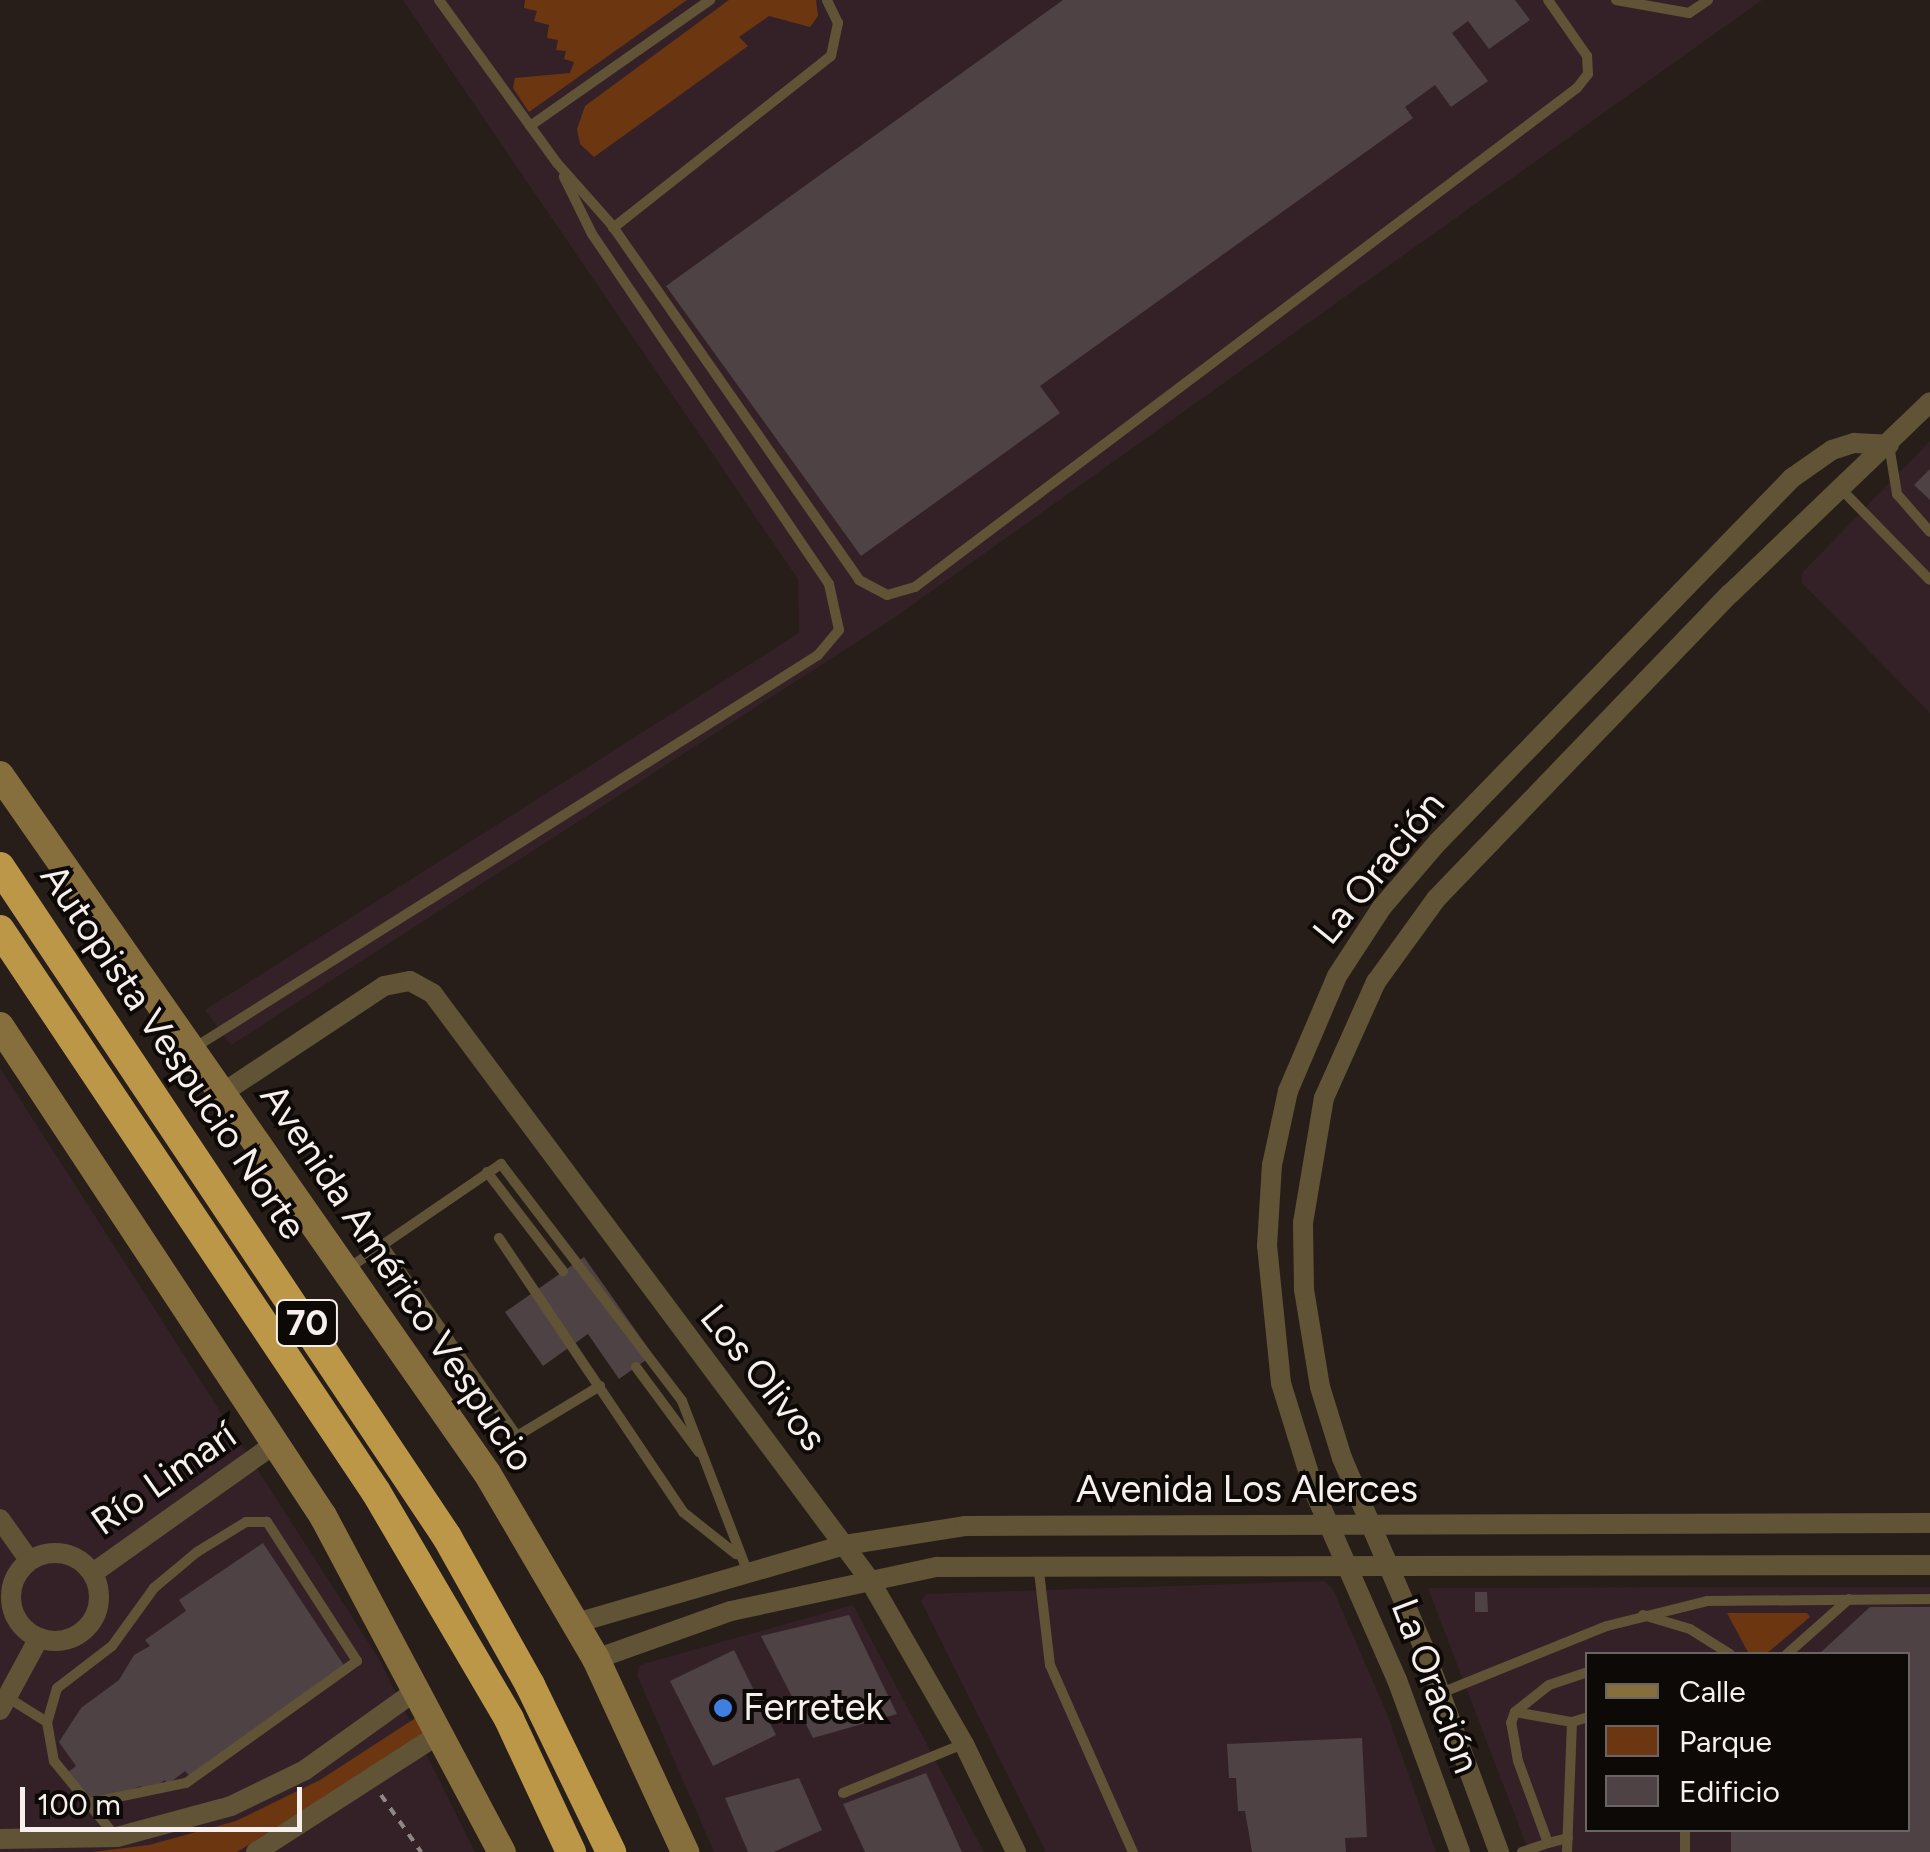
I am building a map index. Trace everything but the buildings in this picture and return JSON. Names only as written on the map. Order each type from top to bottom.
[{"type":"highway","name":"Autopista Vespucio Norte","points":[[0,867],[469,1573],[610,1852]]},
{"type":"highway","name":"Autopista Vespucio Norte","points":[[0,930],[376,1492],[508,1719],[572,1852]]},
{"type":"highway","points":[[508,1719],[551,1852]]},
{"type":"main road","name":"Avenida Américo Vespucio","points":[[0,775],[487,1473],[596,1659],[686,1852]]},
{"type":"main road","points":[[0,1026],[354,1566],[502,1852]]},
{"type":"street","name":"La Oración","points":[[1498,1852],[1441,1694],[1329,1421],[1312,1351],[1303,1274],[1306,1188],[1324,1098],[1346,1041],[1394,952],[1436,899],[1730,594],[1890,445],[1930,402]]},
{"type":"street","name":"La Oración","points":[[1460,1852],[1347,1562],[1328,1523],[1294,1431],[1275,1352],[1266,1246],[1272,1164],[1288,1091],[1319,1011],[1358,943],[1409,874],[1792,478],[1832,450],[1854,442],[1890,445]]},
{"type":"street","points":[[1409,874],[1436,899]]},
{"type":"street","name":"Los Olivos","points":[[224,1092],[384,986],[410,982],[433,994],[710,1373],[870,1579],[964,1744],[1016,1852]]},
{"type":"street","name":"Río Limarí","points":[[93,1573],[276,1443]]},
{"type":"street","points":[[0,1519],[30,1560]]},
{"type":"street","name":"Avenida Los Alerces","points":[[576,1623],[742,1562],[966,1526],[1930,1523]]},
{"type":"street","points":[[64,1553],[93,1573],[99,1602],[92,1621],[69,1639],[39,1638],[20,1624],[11,1602],[14,1578],[30,1560],[64,1553]]},
{"type":"street","name":"Avenida Los Alerces","points":[[596,1659],[731,1611],[936,1567],[1038,1562],[1930,1565]]},
{"type":"street","points":[[4,1704],[39,1638]]},
{"type":"street","points":[[0,1839],[117,1838],[204,1816],[278,1785],[418,1689]]},
{"type":"street","points":[[256,1852],[440,1733]]},
{"type":"lane","points":[[439,0],[556,163],[613,228],[858,580],[878,593],[896,594],[915,587],[1577,88],[1588,74],[1587,56],[1548,0]]},
{"type":"lane","points":[[530,126],[710,0]]},
{"type":"lane","points":[[613,228],[830,56],[838,24],[827,0]]},
{"type":"lane","points":[[1616,0],[1689,13],[1708,0]]},
{"type":"lane","points":[[194,1048],[818,655],[839,630],[829,584],[592,234],[556,163]]},
{"type":"lane","points":[[1890,445],[1897,494],[1930,532]]},
{"type":"lane","points":[[1842,491],[1930,580]]},
{"type":"lane","points":[[346,1270],[501,1164],[682,1400],[742,1562]]},
{"type":"lane","points":[[487,1172],[564,1271]]},
{"type":"lane","points":[[500,1238],[683,1512],[742,1562]]},
{"type":"lane","points":[[382,1244],[517,1436],[600,1386]]},
{"type":"lane","points":[[636,1367],[708,1464]]},
{"type":"lane","points":[[89,1803],[186,1783],[347,1672],[357,1655],[279,1533],[267,1522],[246,1522],[154,1588],[112,1646],[57,1688],[47,1722],[54,1761],[117,1838]]},
{"type":"lane","points":[[1038,1562],[1050,1665],[1132,1852]]},
{"type":"lane","points":[[1441,1694],[1642,1615],[1707,1601],[1930,1599]]},
{"type":"lane","points":[[1789,1652],[1849,1600]]},
{"type":"lane","points":[[1642,1615],[1690,1629],[1727,1652]]},
{"type":"lane","points":[[1548,1842],[1510,1736],[1515,1712],[1549,1685],[1585,1673]]},
{"type":"lane","points":[[4,1704],[47,1722]]},
{"type":"lane","points":[[1515,1712],[1572,1722],[1585,1718]]},
{"type":"lane","points":[[1567,1852],[1572,1722]]},
{"type":"lane","points":[[842,1793],[964,1744]]},
{"type":"lane","points":[[1522,1852],[1568,1838]]},
{"type":"path","points":[[368,1781],[422,1852]]},
{"type":"shaded area","points":[[403,0],[1762,0],[888,622],[231,1045],[205,1010],[799,633],[798,579]]},
{"type":"shaded area","points":[[1930,441],[1930,713],[1802,583],[1802,573]]},
{"type":"shaded area","points":[[0,1068],[379,1659],[475,1852],[0,1852]]},
{"type":"shaded area","points":[[1324,1581],[1333,1589],[1389,1719],[1436,1852],[1046,1852],[921,1601],[927,1594]]},
{"type":"shaded area","points":[[1930,1587],[1930,1852],[1529,1852],[1428,1588]]},
{"type":"shaded area","points":[[853,1605],[984,1852],[714,1852],[637,1675],[640,1665]]},
{"type":"green space","points":[[525,0],[687,0],[529,112],[513,88],[515,78],[570,73],[574,62],[564,59],[566,51],[556,50],[558,40],[547,38],[549,25],[534,21],[537,11],[524,8]]},
{"type":"green space","points":[[729,0],[816,0],[818,16],[810,27],[769,16],[739,37],[748,46],[594,157],[580,144],[577,129],[585,106]]},
{"type":"green space","points":[[1727,1613],[1807,1613],[1810,1617],[1768,1652],[1748,1652]]},
{"type":"green space","points":[[417,1717],[426,1734],[237,1852],[92,1852],[149,1845],[236,1821],[320,1780]]},
{"type":"place","name":"Ferretek","points":[[723,1708]]}]
